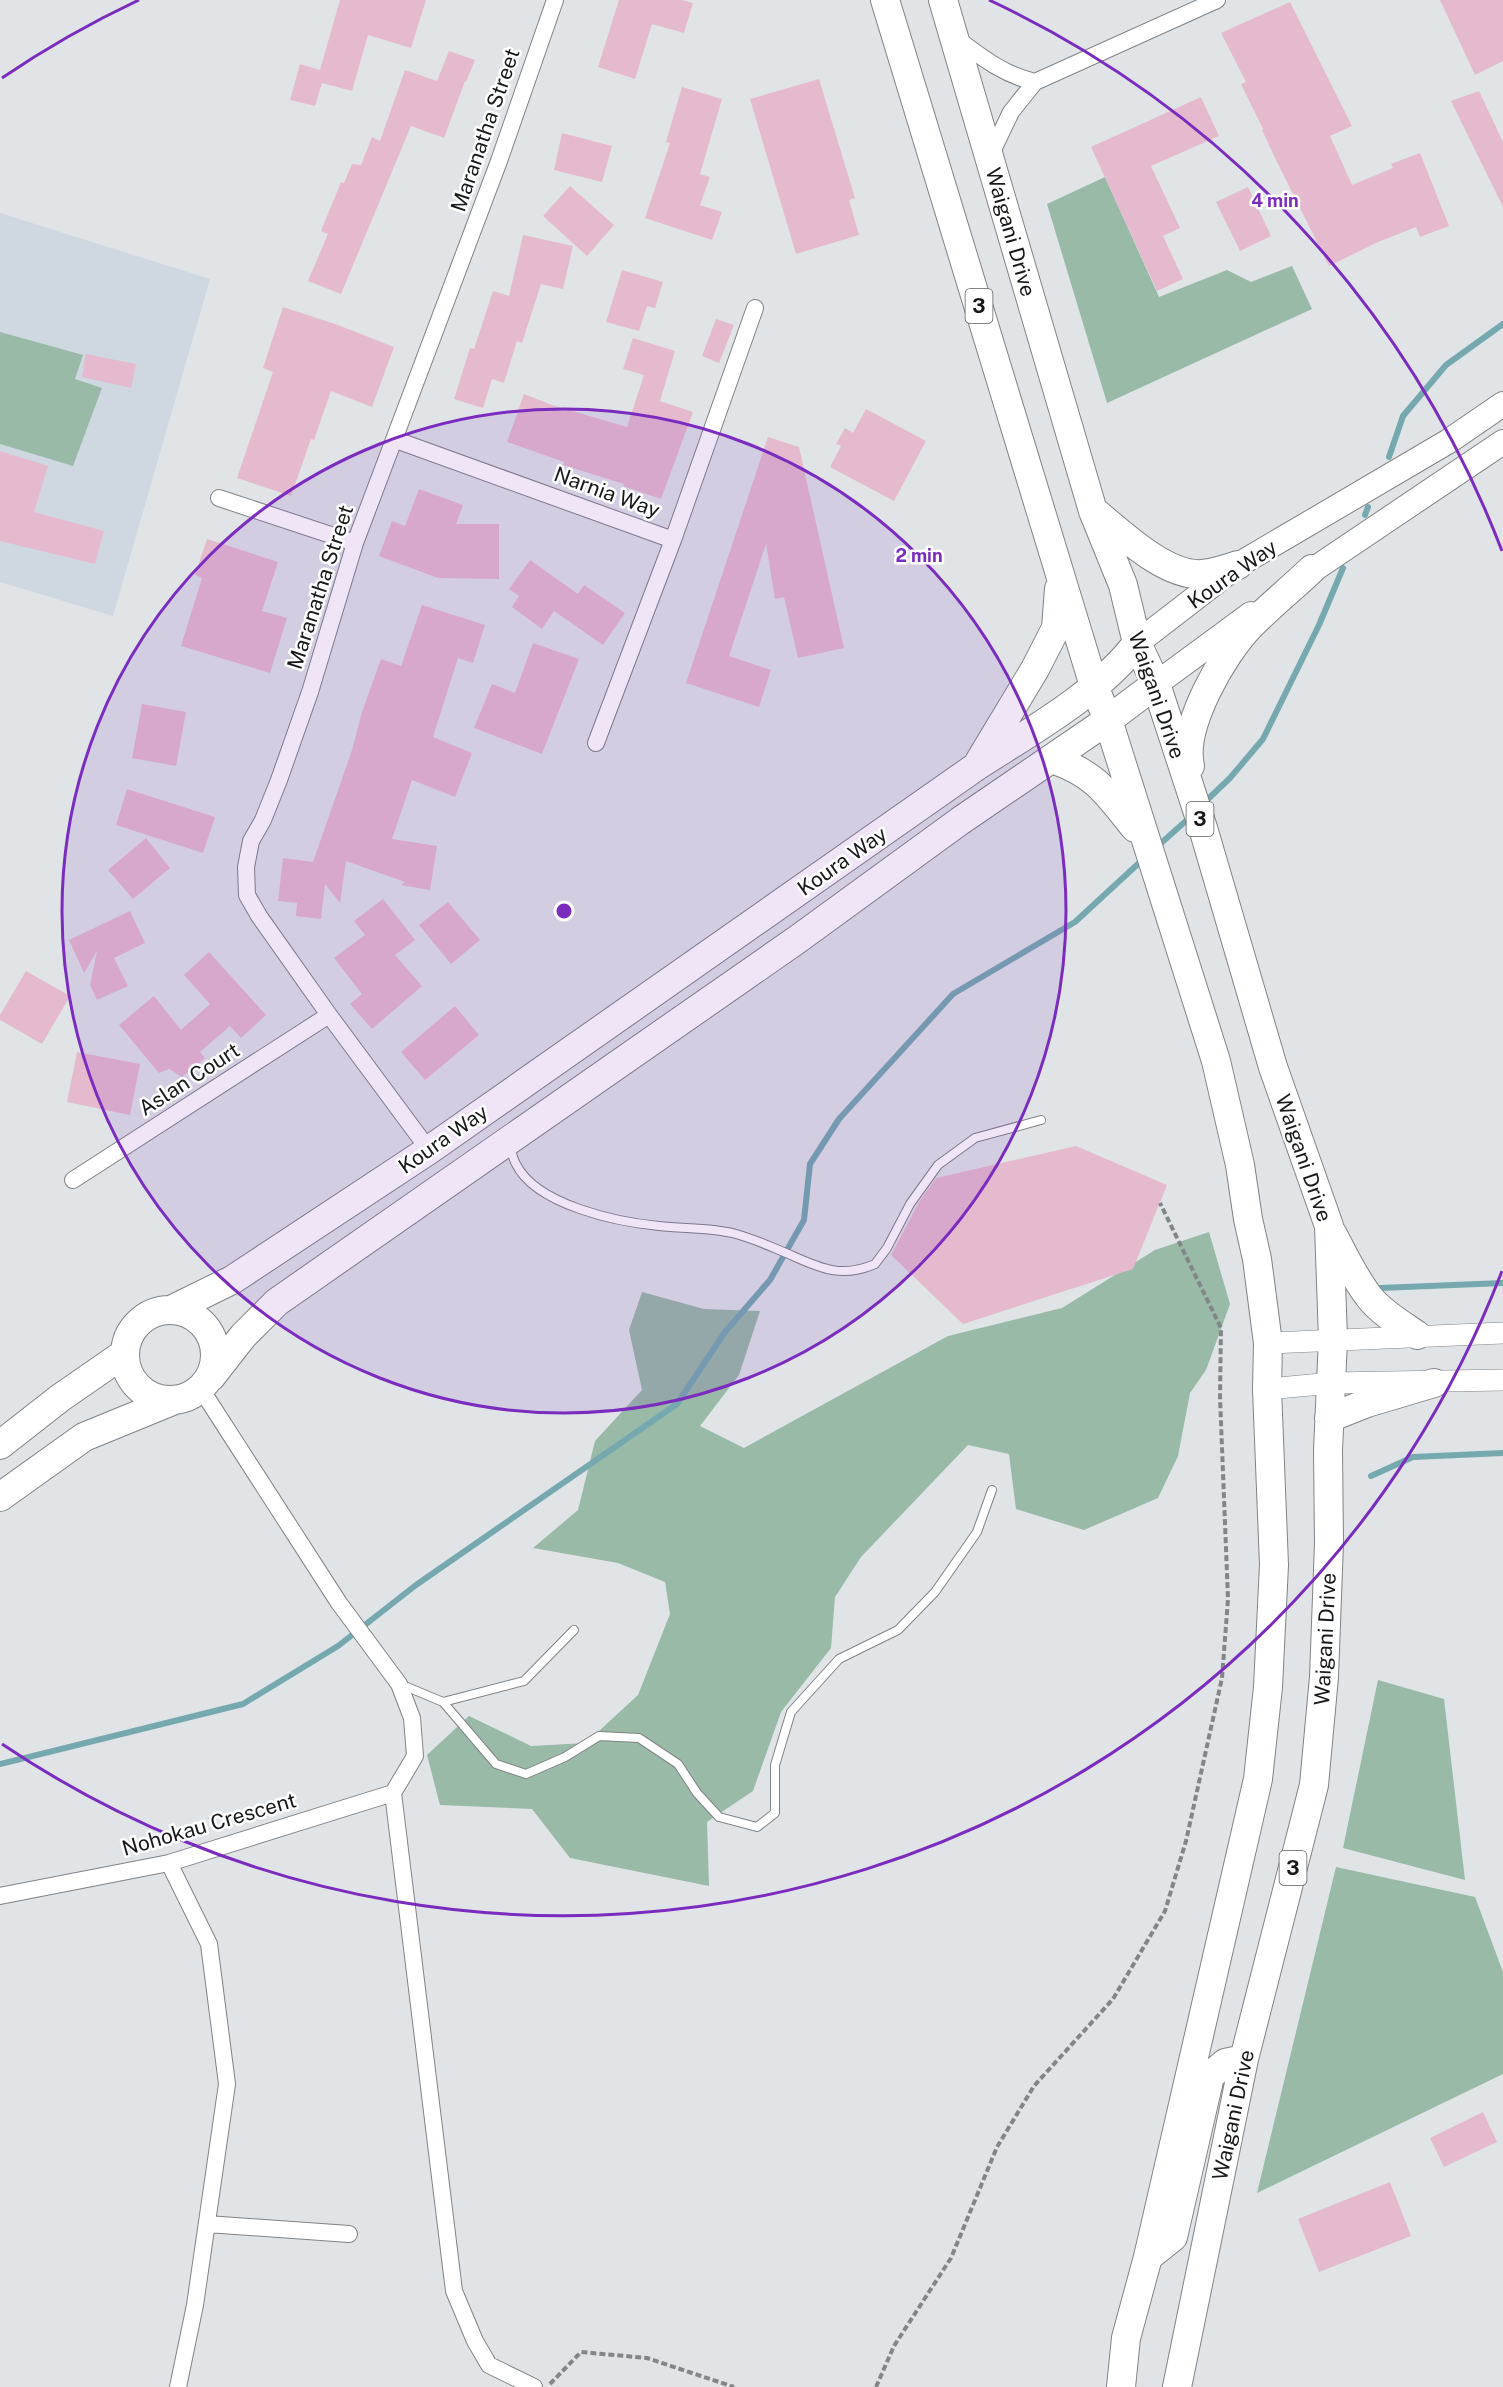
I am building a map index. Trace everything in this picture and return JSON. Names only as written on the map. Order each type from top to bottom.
[{"type":"highway","name":"3","points":[[885,0],[1094,686],[1108,720],[1145,841],[1181,947],[1222,1085],[1257,1258],[1268,1343],[1274,1565],[1268,1687],[1258,1779],[1148,2258],[1126,2338],[1120,2387]]},
{"type":"highway","name":"Waigani Drive","points":[[943,0],[1093,511],[1123,585],[1137,643],[1156,684],[1203,828],[1273,1067],[1329,1226],[1333,1339],[1328,1450],[1329,1543],[1324,1677],[1314,1785],[1244,2058],[1177,2387]]},
{"type":"highway","points":[[1093,511],[1143,551],[1185,573],[1200,574],[1238,565]]},
{"type":"highway","points":[[977,766],[1035,669],[1056,628],[1059,608],[1058,565]]},
{"type":"highway","points":[[1203,828],[1188,758],[1191,729],[1198,711],[1231,650],[1250,626],[1312,569]]},
{"type":"highway","name":"Koura Way","points":[[173,1309],[232,1281],[429,1150],[977,766],[1037,728],[1094,686],[1131,652],[1137,643]]},
{"type":"highway","name":"Koura Way","points":[[206,1383],[243,1336],[277,1302],[798,939],[960,821],[1108,720],[1156,684]]},
{"type":"highway","points":[[1052,759],[1080,770],[1091,778],[1108,793],[1145,841]]},
{"type":"highway","points":[[1329,1226],[1355,1277],[1371,1299],[1390,1317],[1417,1335]]},
{"type":"highway","points":[[0,1497],[84,1437],[172,1401],[188,1397],[206,1383],[216,1362],[216,1347],[210,1332],[201,1320],[187,1312],[173,1309],[158,1311],[144,1317],[127,1339],[125,1353],[126,1368],[132,1381],[143,1392],[172,1401]]},
{"type":"highway","points":[[0,1445],[60,1398],[125,1353]]},
{"type":"highway","points":[[1329,1418],[1367,1403],[1434,1383]]},
{"type":"highway","points":[[1148,2258],[1173,2237],[1210,2076],[1226,2063],[1244,2058]]},
{"type":"main road","name":"Koura Way","points":[[1137,643],[1238,565],[1449,441],[1503,404]]},
{"type":"main road","name":"Koura Way","points":[[1156,684],[1312,569],[1503,442]]},
{"type":"street","name":"Maranatha Street","points":[[429,1150],[259,916],[247,895],[246,867],[251,841],[263,820],[279,780],[310,692],[356,543],[499,161],[555,0]]},
{"type":"street","points":[[989,157],[1011,112],[1035,82],[1210,1]]},
{"type":"street","points":[[954,37],[1004,72],[1035,82]]},
{"type":"street","name":"Narnia Way","points":[[396,440],[673,540],[755,308]]},
{"type":"street","points":[[219,498],[356,543]]},
{"type":"street","points":[[596,743],[673,540]]},
{"type":"street","name":"Aslan Court","points":[[73,1180],[329,1015]]},
{"type":"street","points":[[1268,1343],[1503,1333]]},
{"type":"street","points":[[1268,1389],[1332,1383],[1503,1380]]},
{"type":"street","points":[[206,1383],[339,1603],[399,1684],[412,1718],[415,1756],[393,1793],[454,2291],[475,2342],[489,2365],[534,2387]]},
{"type":"street","name":"Nohokau Crescent","points":[[0,1896],[169,1863],[393,1793]]},
{"type":"street","points":[[169,1863],[209,1944],[227,2084],[195,2305],[178,2387]]},
{"type":"street","points":[[207,2224],[349,2234]]},
{"type":"lane","points":[[508,1141],[516,1165],[536,1188],[562,1202],[621,1220],[735,1234],[814,1266],[845,1271],[875,1264],[887,1248],[910,1204],[938,1166],[975,1138],[1041,1120]]},
{"type":"lane","points":[[399,1684],[443,1702],[496,1764],[526,1774],[565,1757],[599,1736],[639,1738],[678,1764],[697,1793],[719,1817],[757,1827],[775,1813],[774,1765],[791,1712],[839,1659],[898,1630],[935,1592],[977,1532],[992,1490]]},
{"type":"lane","points":[[443,1702],[524,1681],[574,1630]]},
{"type":"path","points":[[876,2387],[894,2346],[951,2258],[997,2147],[1034,2086],[1113,1999],[1165,1911],[1186,1841],[1222,1678],[1228,1599],[1220,1397],[1221,1328],[1160,1203]]},
{"type":"path","points":[[548,2387],[581,2352],[646,2358],[734,2387]]},
{"type":"shaded area","points":[[0,213],[210,279],[113,616],[0,582]]},
{"type":"green space","points":[[1105,177],[1159,297],[1227,270],[1251,282],[1292,266],[1312,309],[1107,403],[1047,204]]},
{"type":"green space","points":[[0,332],[83,355],[75,379],[102,388],[73,466],[0,444]]},
{"type":"green space","points":[[1209,1232],[1230,1304],[1206,1370],[1190,1393],[1178,1456],[1158,1498],[1084,1530],[1016,1509],[1009,1454],[968,1445],[861,1557],[835,1597],[831,1648],[781,1712],[753,1791],[707,1822],[709,1886],[570,1858],[532,1809],[440,1805],[427,1755],[469,1716],[531,1746],[586,1743],[638,1695],[670,1614],[665,1582],[618,1563],[533,1548],[578,1510],[595,1441],[642,1390],[629,1330],[642,1292],[704,1309],[760,1311],[739,1375],[700,1426],[744,1448],[948,1336],[1062,1308],[1155,1250]]},
{"type":"green space","points":[[1378,1680],[1444,1699],[1465,1880],[1343,1848]]},
{"type":"green space","points":[[1336,1867],[1475,1897],[1503,1972],[1503,2074],[1257,2193]]},
{"type":"building","points":[[340,0],[426,0],[411,48],[368,35],[352,91],[322,83],[315,106],[290,100],[300,64],[320,70]]},
{"type":"building","points":[[619,0],[682,0],[693,3],[684,33],[652,24],[635,79],[598,67]]},
{"type":"building","points":[[1440,0],[1503,0],[1503,61],[1475,75]]},
{"type":"building","points":[[1290,2],[1352,126],[1330,136],[1352,185],[1393,168],[1391,164],[1420,153],[1449,226],[1420,237],[1416,227],[1378,242],[1329,266],[1262,130],[1241,84],[1246,82],[1221,33]]},
{"type":"building","points":[[449,51],[475,60],[444,138],[411,126],[341,294],[308,281],[328,234],[321,231],[341,182],[344,183],[352,164],[361,165],[372,137],[380,141],[405,70],[437,81]]},
{"type":"building","points":[[819,79],[855,198],[849,200],[859,235],[796,254],[750,99]]},
{"type":"building","points":[[682,87],[722,99],[700,174],[710,177],[700,205],[722,212],[712,240],[645,218],[670,143],[666,142]]},
{"type":"building","points":[[1479,91],[1503,142],[1503,207],[1451,101]]},
{"type":"building","points":[[1201,97],[1219,136],[1151,166],[1180,228],[1163,236],[1183,279],[1157,291],[1091,147]]},
{"type":"building","points":[[562,133],[612,146],[602,182],[554,170]]},
{"type":"building","points":[[570,186],[614,225],[587,256],[543,216]]},
{"type":"building","points":[[1248,187],[1271,236],[1240,251],[1216,202]]},
{"type":"building","points":[[523,235],[573,246],[563,289],[541,284],[522,343],[517,341],[504,383],[492,379],[483,408],[454,399],[470,348],[474,349],[493,291],[509,296]]},
{"type":"building","points":[[622,270],[663,282],[655,308],[647,306],[639,331],[606,322]]},
{"type":"building","points":[[283,307],[394,347],[372,407],[331,391],[291,496],[237,478],[273,372],[263,368]]},
{"type":"building","points":[[716,319],[734,325],[719,363],[702,356]]},
{"type":"building","points":[[633,338],[675,351],[660,401],[693,412],[661,499],[623,486],[624,484],[563,465],[564,462],[507,442],[524,394],[552,405],[627,427],[644,375],[623,369]]},
{"type":"building","points":[[86,354],[136,364],[131,388],[82,377]]},
{"type":"building","points":[[866,409],[926,441],[894,501],[830,467],[841,446],[836,444],[845,428],[853,433]]},
{"type":"building","points":[[768,437],[799,447],[844,648],[798,658],[784,597],[775,599],[766,544],[729,656],[771,670],[759,707],[686,683]]},
{"type":"building","points":[[0,451],[48,466],[34,512],[104,531],[95,564],[0,541]]},
{"type":"building","points":[[419,489],[463,505],[456,524],[499,524],[499,579],[438,578],[379,556],[392,521],[405,526]]},
{"type":"building","points":[[207,539],[278,562],[262,611],[287,618],[270,673],[181,646],[202,578],[195,575]]},
{"type":"building","points":[[530,560],[578,594],[584,585],[625,613],[603,645],[554,611],[542,629],[512,607],[519,596],[509,589]]},
{"type":"building","points":[[422,605],[485,625],[473,663],[458,658],[433,737],[472,753],[455,797],[412,780],[392,839],[437,846],[430,890],[401,885],[405,882],[346,861],[340,903],[325,884],[321,919],[296,916],[297,903],[278,901],[283,858],[313,862],[381,659],[401,666]]},
{"type":"building","points":[[533,643],[579,659],[542,754],[474,728],[492,684],[515,693]]},
{"type":"building","points":[[142,704],[186,712],[176,766],[132,758]]},
{"type":"building","points":[[127,789],[215,817],[203,853],[116,825]]},
{"type":"building","points":[[146,838],[170,868],[133,899],[108,870]]},
{"type":"building","points":[[383,899],[415,940],[395,955],[422,986],[372,1029],[350,1004],[362,994],[334,958],[365,935],[354,921]]},
{"type":"building","points":[[448,902],[480,940],[451,964],[419,925]]},
{"type":"building","points":[[130,911],[145,943],[114,958],[128,986],[97,1000],[90,985],[97,951],[84,973],[69,940]]},
{"type":"building","points":[[209,952],[266,1015],[241,1038],[230,1026],[200,1052],[205,1058],[182,1077],[169,1069],[159,1073],[119,1025],[154,996],[181,1030],[210,1004],[184,975]]},
{"type":"building","points":[[26,971],[70,996],[42,1044],[0,1020],[0,1015]]},
{"type":"building","points":[[455,1006],[479,1035],[425,1080],[401,1052]]},
{"type":"building","points":[[77,1052],[140,1064],[130,1115],[67,1102]]},
{"type":"building","points":[[1076,1146],[1167,1185],[1133,1269],[963,1324],[891,1255],[919,1202],[936,1178]]},
{"type":"building","points":[[1483,2112],[1497,2142],[1444,2167],[1430,2138]]},
{"type":"building","points":[[1390,2182],[1411,2236],[1319,2272],[1298,2219]]},
{"type":"waterway","points":[[1389,457],[1403,416],[1446,365],[1503,324]]},
{"type":"waterway","points":[[1365,515],[1368,507]]},
{"type":"waterway","points":[[1207,800],[1230,778],[1263,739],[1319,625],[1343,568]]},
{"type":"waterway","points":[[1160,844],[1187,820]]},
{"type":"waterway","points":[[0,1764],[243,1704],[338,1646],[416,1585],[677,1404],[725,1332],[770,1280],[804,1220],[810,1164],[839,1119],[953,994],[1075,922],[1139,863]]},
{"type":"waterway","points":[[1380,1288],[1503,1283]]},
{"type":"waterway","points":[[1371,1476],[1413,1457],[1503,1453]]}]
